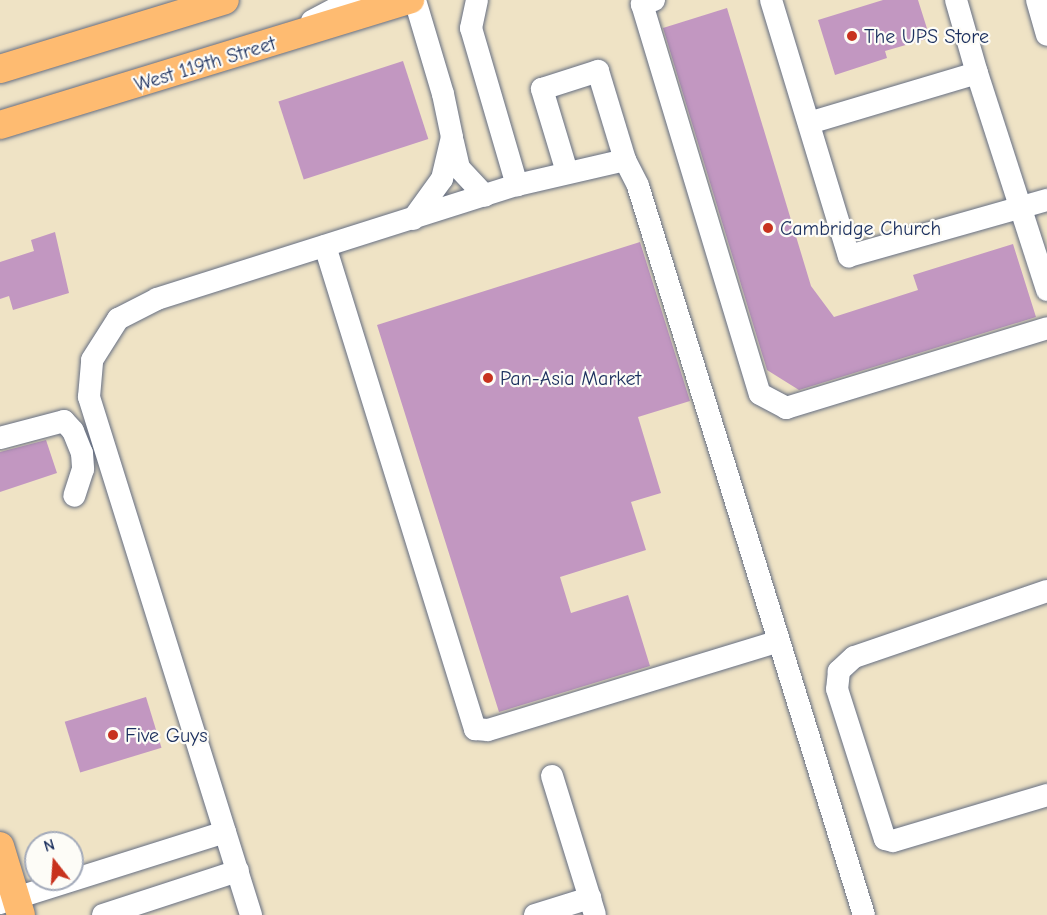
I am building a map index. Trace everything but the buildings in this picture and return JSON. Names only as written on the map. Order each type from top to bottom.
[{"type":"main road","points":[[0,69],[225,0]]},
{"type":"main road","name":"West 119th Street","points":[[0,125],[260,48],[410,0]]},
{"type":"main road","points":[[0,846],[12,906]]},
{"type":"street","points":[[260,48],[352,0]]},
{"type":"street","points":[[415,0],[443,94],[459,168],[485,196]]},
{"type":"street","points":[[477,0],[471,28],[517,185]]},
{"type":"street","points":[[654,0],[642,4],[760,394],[786,408],[1047,328]]},
{"type":"street","points":[[771,0],[849,256],[1047,200]]},
{"type":"street","points":[[956,0],[977,73],[1047,290]]},
{"type":"street","points":[[1037,0],[1047,35]]},
{"type":"street","points":[[567,172],[542,89],[598,71],[625,160],[638,186],[864,915]]},
{"type":"street","points":[[809,123],[977,73]]},
{"type":"street","points":[[413,219],[442,179],[452,137]]},
{"type":"street","points":[[250,915],[89,397],[92,360],[118,319],[157,299],[517,185],[625,160]]},
{"type":"street","points":[[325,246],[475,729],[488,730],[779,641]]},
{"type":"street","points":[[0,438],[64,421],[73,431],[82,453],[82,469],[75,496]]},
{"type":"street","points":[[1047,591],[854,657],[839,671],[837,689],[885,839],[893,841],[1047,795]]},
{"type":"street","points":[[535,915],[592,907],[552,776]]},
{"type":"street","points":[[12,906],[225,832]]},
{"type":"street","points":[[103,915],[238,871]]},
{"type":"place","name":"The UPS Store","points":[[852,36]]},
{"type":"place","name":"Cambridge Church","points":[[768,228]]},
{"type":"place","name":"Pan-Asia Market","points":[[488,378]]},
{"type":"place","name":"Five Guys","points":[[113,735]]}]
